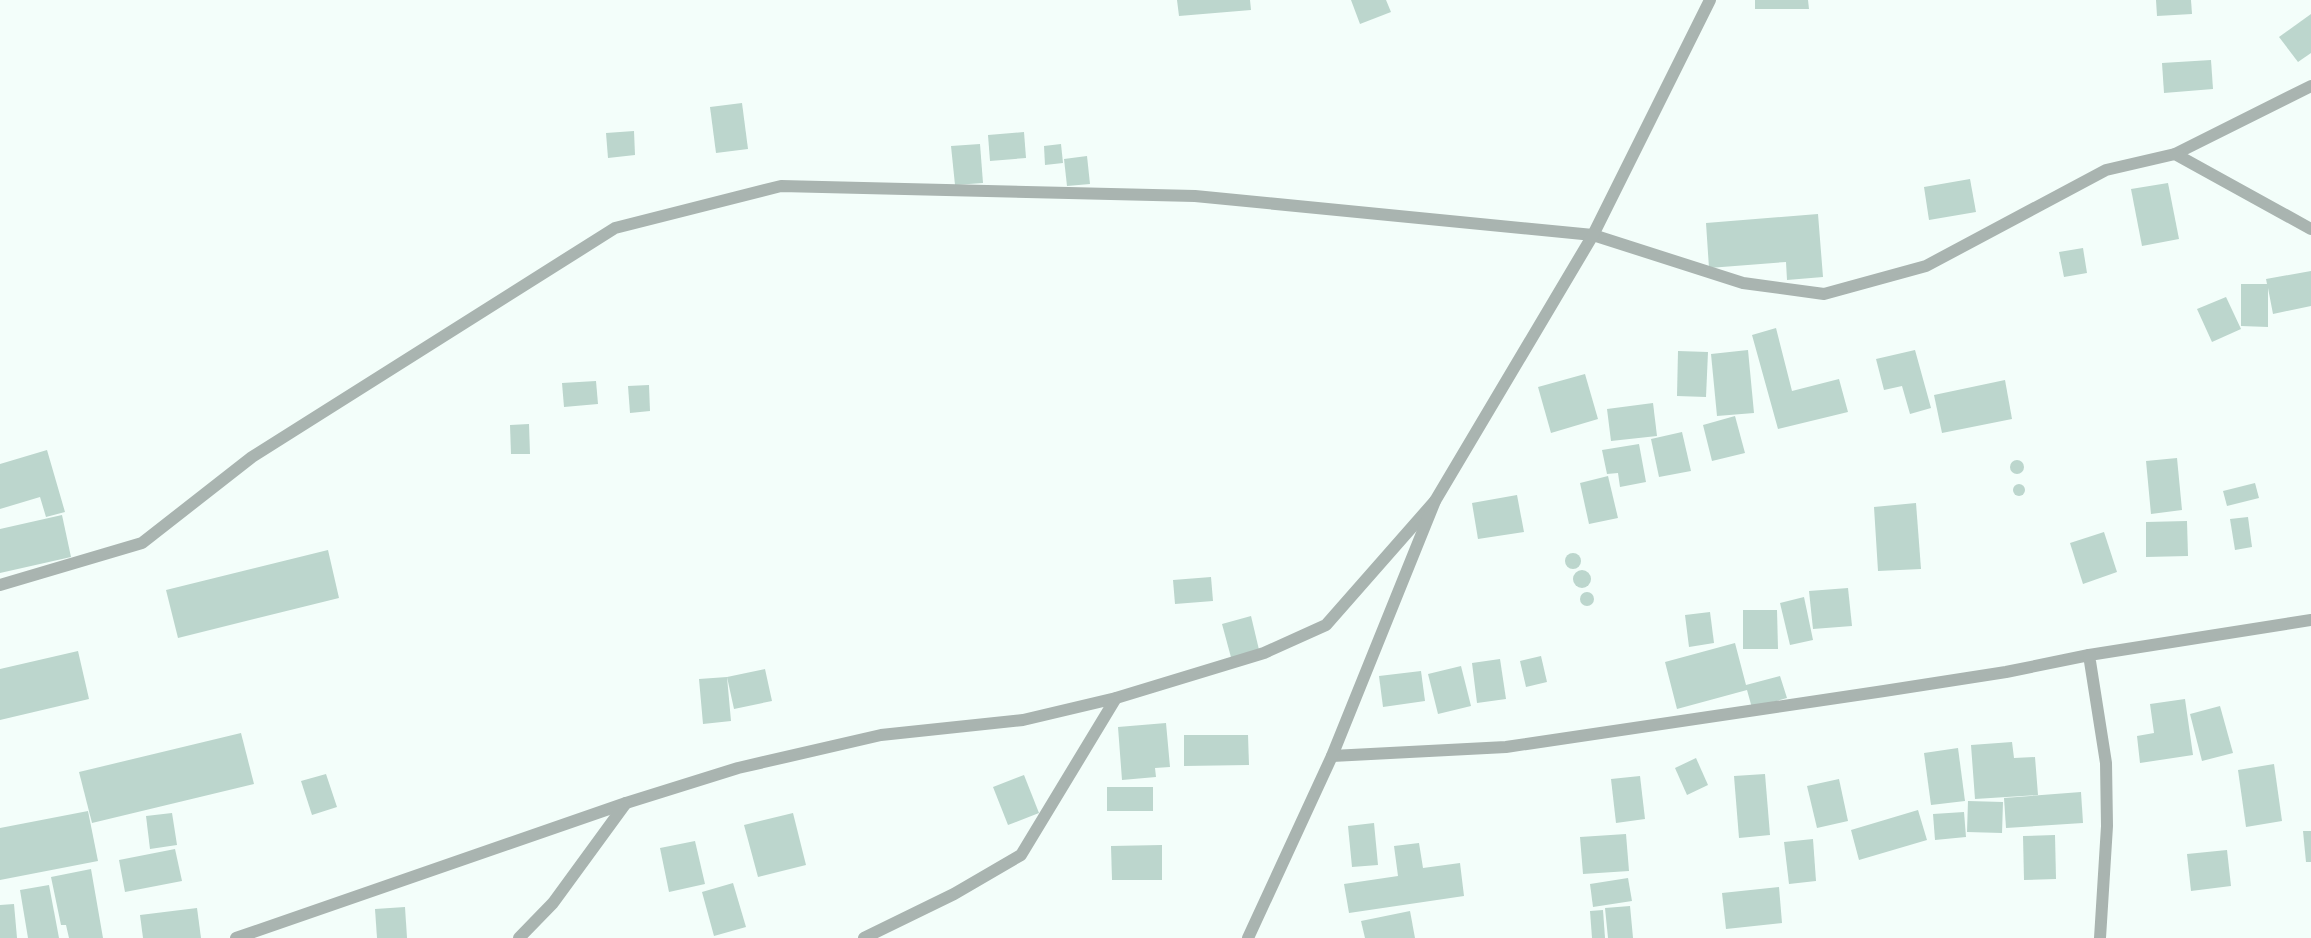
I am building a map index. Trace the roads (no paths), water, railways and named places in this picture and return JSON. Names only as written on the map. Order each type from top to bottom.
[{"type":"street","points":[[1248,938],[1332,756],[1435,501],[1593,235],[1710,0]]},
{"type":"street","points":[[0,585],[142,543],[252,457],[615,228],[781,186],[1195,196],[1593,235],[1743,283],[1824,294],[1926,266],[2106,170],[2175,154],[2311,86]]},
{"type":"street","points":[[2175,154],[2311,229]]},
{"type":"street","points":[[236,938],[626,803],[738,768],[881,734],[1023,720],[1116,698],[1264,653],[1326,625],[1435,501]]},
{"type":"street","points":[[1332,756],[1506,747],[2006,672],[2089,655],[2311,620]]},
{"type":"street","points":[[2089,655],[2106,763],[2108,826],[2100,938]]},
{"type":"street","points":[[864,938],[954,894],[1021,855],[1116,698]]},
{"type":"street","points":[[519,938],[553,903],[626,803]]}]
